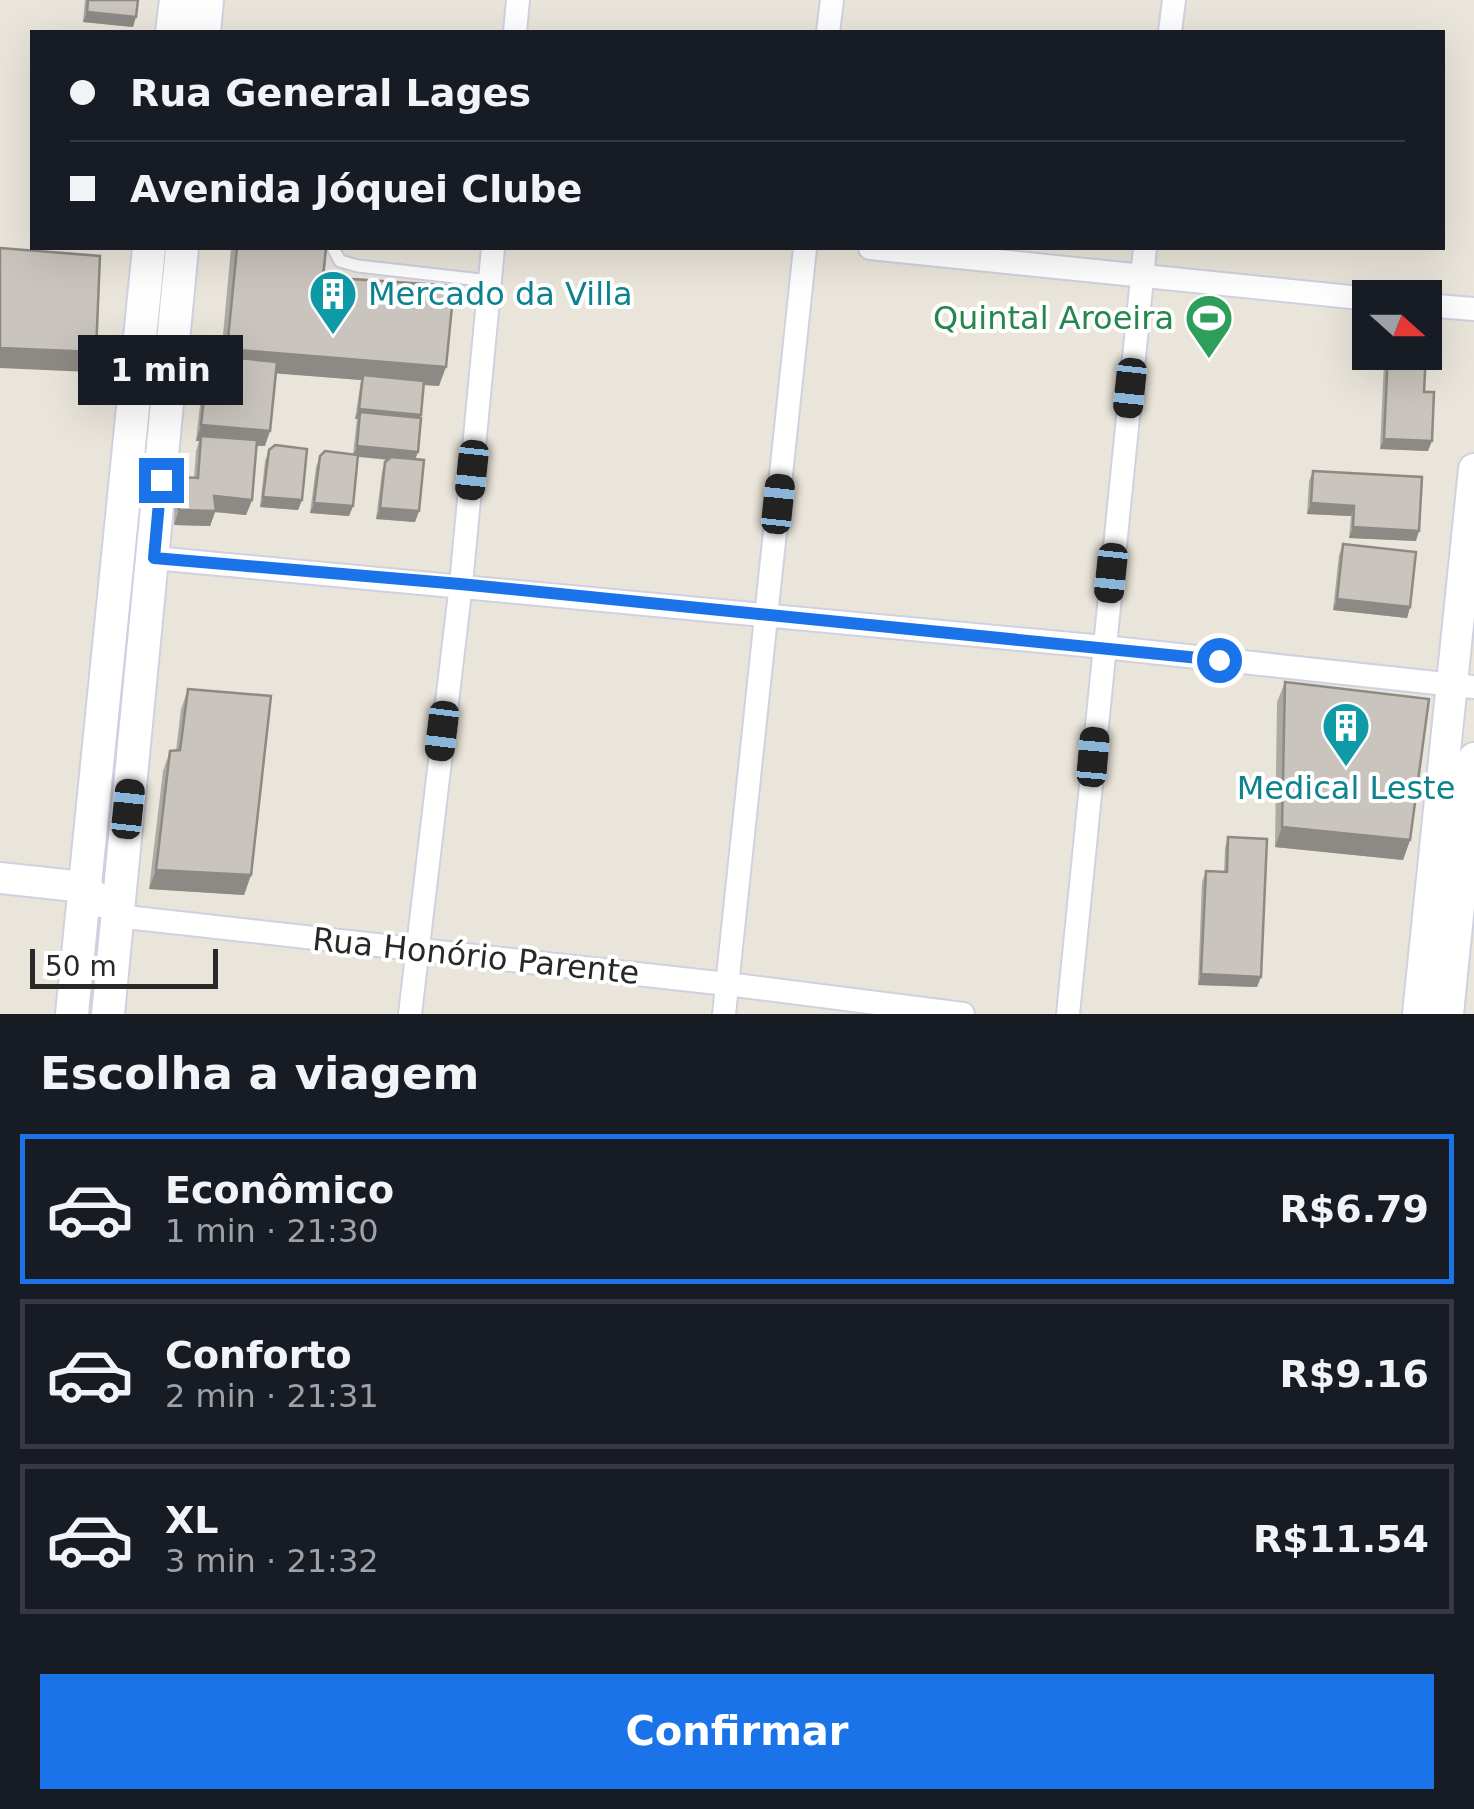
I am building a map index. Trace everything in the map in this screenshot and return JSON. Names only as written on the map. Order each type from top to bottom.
[{"type":"main road","points":[[172,30],[176,0]]},
{"type":"main road","points":[[204,30],[207,0]]},
{"type":"main road","points":[[72,1014],[149,250]]},
{"type":"main road","points":[[108,1014],[182,250]]},
{"type":"street","points":[[515,30],[518,0]]},
{"type":"street","points":[[828,30],[832,0]]},
{"type":"street","points":[[1170,30],[1174,0]]},
{"type":"street","points":[[410,1014],[460,584],[493,250]]},
{"type":"street","points":[[724,1014],[805,250]]},
{"type":"street","points":[[889,250],[1352,297]]},
{"type":"street","points":[[1068,1014],[1145,250]]},
{"type":"street","points":[[1442,306],[1474,310]]},
{"type":"street","points":[[1418,1014],[1462,686],[1474,468]]},
{"type":"street","points":[[154,558],[767,614],[1462,686]]},
{"type":"street","points":[[1448,1014],[1474,758]]},
{"type":"street","points":[[0,878],[84,887],[117,916]]},
{"type":"street","name":"Rua Honório Parente","points":[[117,916],[963,1014]]},
{"type":"lane","points":[[333,250],[340,261],[358,266],[490,280]]},
{"type":"building","points":[[88,0],[138,0],[136,17],[87,12]]},
{"type":"building","points":[[0,248],[100,256],[96,352],[0,348]]},
{"type":"building","name":"Mercado da Villa","points":[[237,250],[326,250],[323,277],[454,286],[446,367],[227,349]]},
{"type":"building","points":[[218,356],[277,362],[270,431],[201,425],[206,380],[215,381]]},
{"type":"building","points":[[1387,370],[1425,370],[1424,392],[1434,392],[1432,441],[1384,439]]},
{"type":"building","points":[[363,375],[424,381],[421,415],[359,409]]},
{"type":"building","points":[[360,412],[421,418],[418,452],[357,446]]},
{"type":"building","points":[[201,436],[257,440],[252,500],[214,496],[216,511],[179,510],[181,477],[198,478]]},
{"type":"building","points":[[275,445],[307,449],[302,500],[263,497],[269,450]]},
{"type":"building","points":[[325,451],[358,455],[353,506],[314,503],[320,456]]},
{"type":"building","points":[[391,457],[424,460],[419,511],[380,508],[385,462]]},
{"type":"building","points":[[1313,471],[1422,477],[1419,531],[1353,527],[1354,506],[1311,503]]},
{"type":"building","points":[[1343,544],[1416,552],[1410,607],[1337,599]]},
{"type":"building","name":"Medical Leste","points":[[1285,682],[1429,699],[1410,840],[1282,827]]},
{"type":"building","points":[[188,689],[271,696],[251,875],[156,870],[170,751],[180,750]]},
{"type":"building","points":[[1228,837],[1267,839],[1261,977],[1201,974],[1206,871],[1227,872]]},
{"type":"place","name":"Mercado da Villa","points":[[333,336]]},
{"type":"place","name":"Quintal Aroeira","points":[[1209,360]]},
{"type":"place","name":"Medical Leste","points":[[1346,768]]},
{"type":"route","points":[[161,480],[154,558],[460,584],[1219,660]]}]
